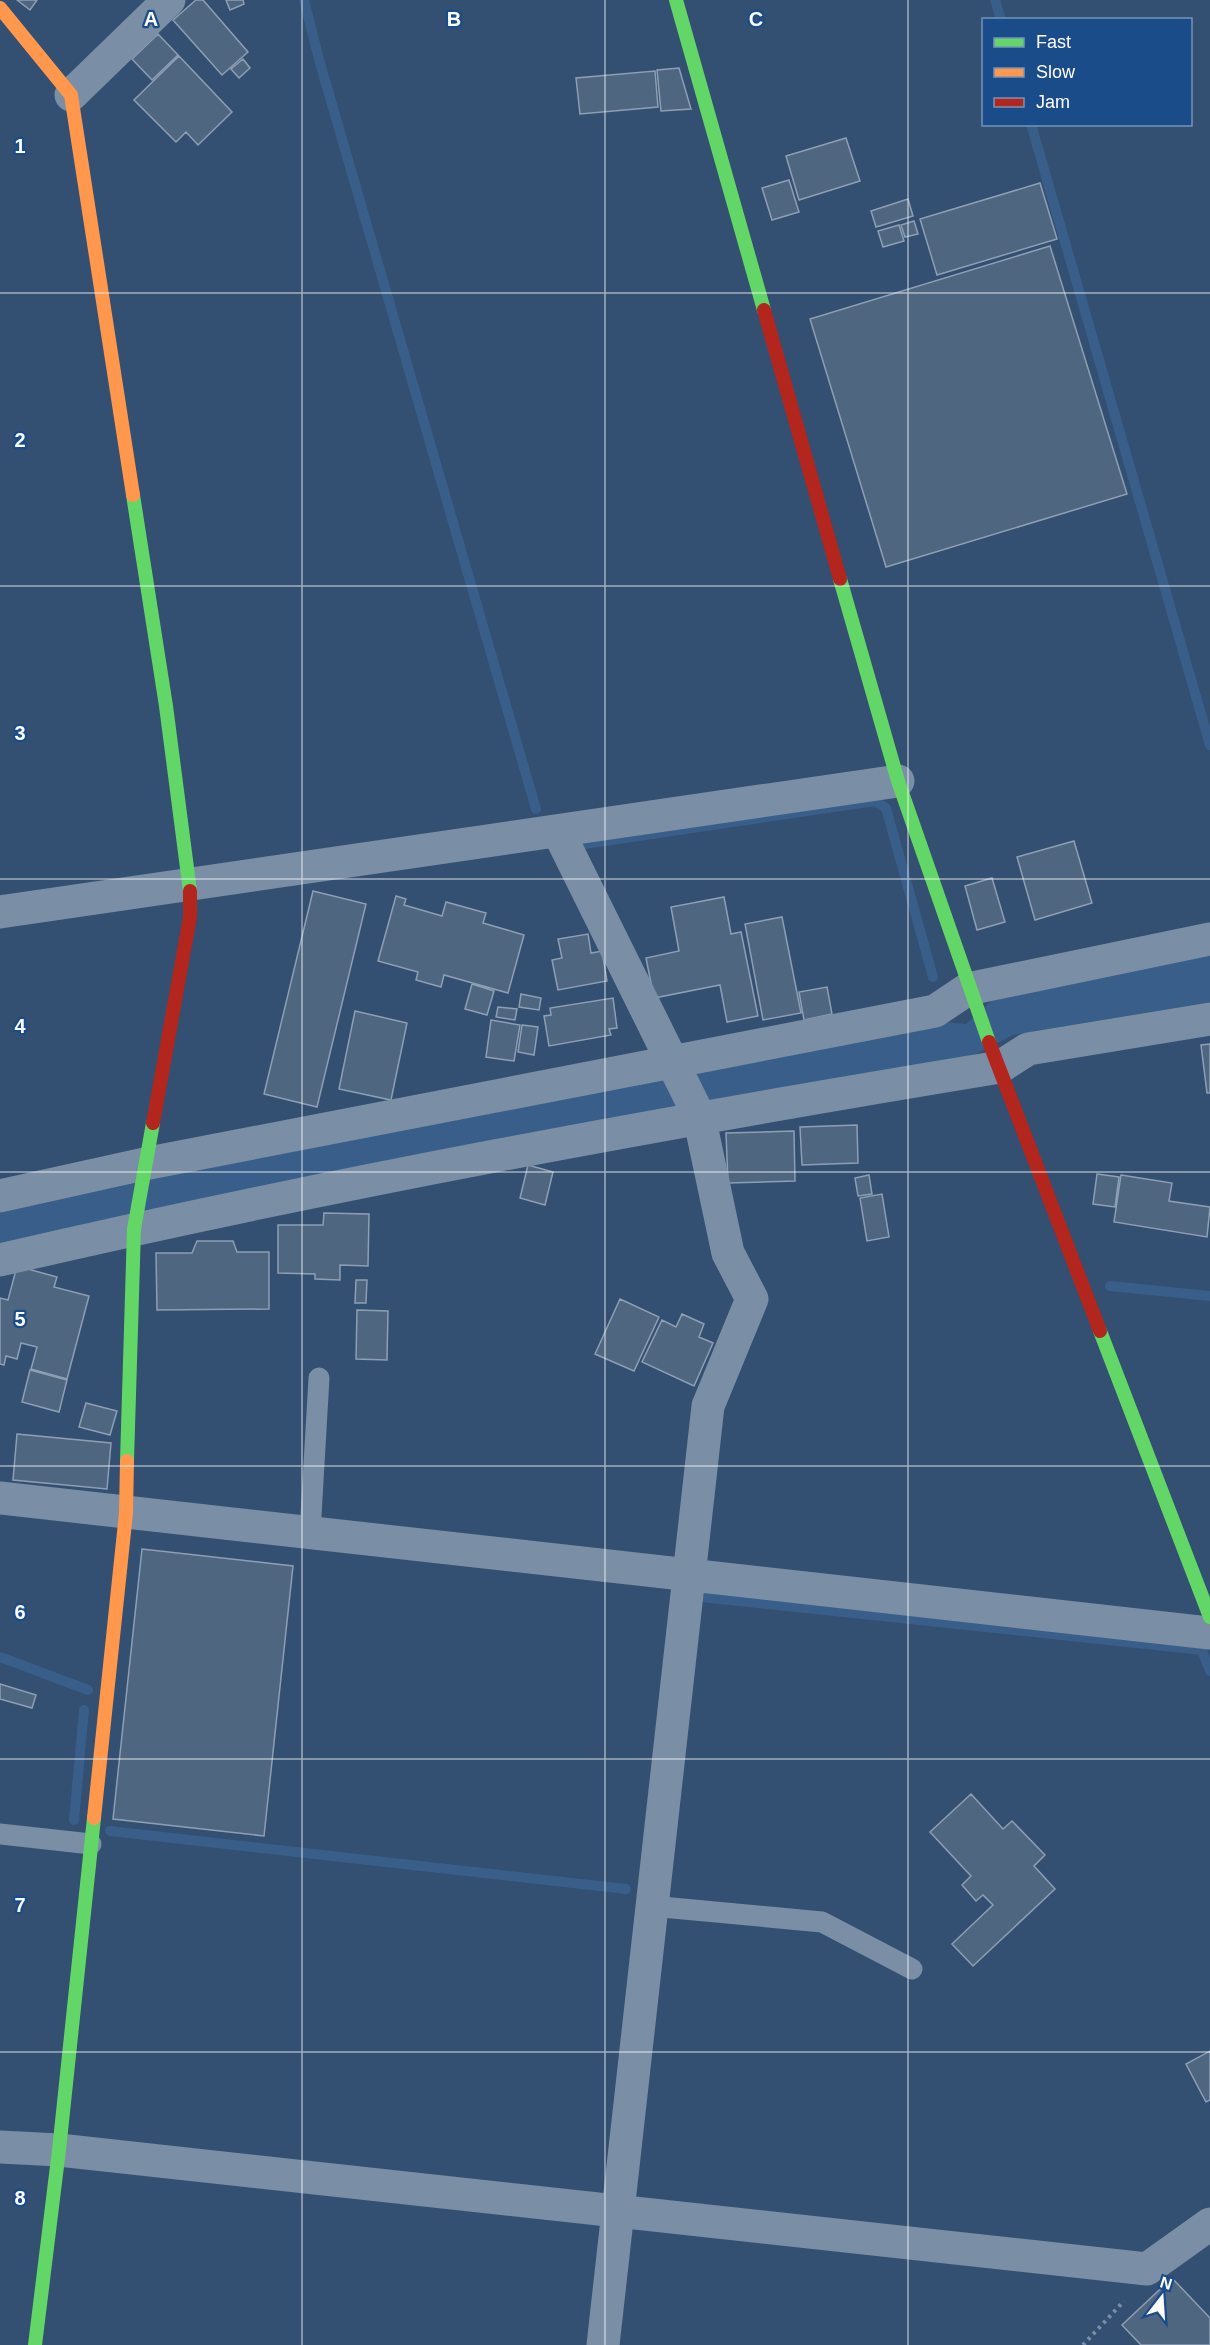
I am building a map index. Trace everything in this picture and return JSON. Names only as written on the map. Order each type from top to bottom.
[{"type":"street","points":[[72,95],[169,0]]},
{"type":"street","points":[[676,0],[898,780],[970,996],[1210,1617]]},
{"type":"street","points":[[0,8],[72,95],[166,706],[190,883],[190,917],[143,1168],[135,1226],[126,1513],[59,2150],[35,2345]]},
{"type":"street","points":[[0,912],[898,780]]},
{"type":"street","points":[[558,831],[697,1113],[728,1253],[752,1299],[708,1406],[603,2345]]},
{"type":"street","points":[[0,1196],[672,1065],[935,1011],[970,996],[1210,939]]},
{"type":"street","points":[[0,1260],[135,1226],[697,1113],[997,1061],[1028,1050],[1210,1019]]},
{"type":"street","points":[[0,1498],[1210,1633]]},
{"type":"street","points":[[0,2147],[59,2150],[1147,2269],[1210,2224]]},
{"type":"lane","points":[[309,1533],[320,1378]]},
{"type":"lane","points":[[0,1834],[91,1844]]},
{"type":"lane","points":[[651,1906],[822,1922],[912,1969]]},
{"type":"path","points":[[1083,2345],[1132,2293],[1147,2269]]},
{"type":"water","points":[[1210,954],[1210,1002],[1013,1035],[966,1059],[0,1250],[0,1208],[946,1022],[966,1024],[998,995]]},
{"type":"building","points":[[17,0],[37,0],[30,10]]},
{"type":"building","points":[[196,0],[203,0],[248,52],[222,75],[173,20]]},
{"type":"building","points":[[226,0],[243,0],[244,4],[230,10]]},
{"type":"building","points":[[158,34],[178,55],[152,80],[132,59]]},
{"type":"building","points":[[179,56],[232,112],[198,145],[186,132],[176,142],[134,100]]},
{"type":"building","points":[[243,59],[250,68],[239,78],[231,69]]},
{"type":"building","points":[[679,68],[691,109],[661,111],[657,70]]},
{"type":"building","points":[[655,71],[658,107],[580,114],[576,78]]},
{"type":"building","points":[[846,138],[860,181],[799,200],[786,156]]},
{"type":"building","points":[[789,180],[799,212],[772,220],[762,188]]},
{"type":"building","points":[[1040,183],[1057,239],[937,275],[920,219]]},
{"type":"building","points":[[908,199],[913,216],[876,227],[871,211]]},
{"type":"building","points":[[914,221],[918,234],[905,237],[901,225]]},
{"type":"building","points":[[899,225],[904,241],[883,247],[878,231]]},
{"type":"building","points":[[1050,246],[1127,494],[886,567],[810,319]]},
{"type":"building","points":[[1074,841],[1092,903],[1035,920],[1017,857]]},
{"type":"building","points":[[992,878],[1005,922],[977,930],[965,886]]},
{"type":"building","points":[[313,891],[366,904],[317,1107],[264,1094]]},
{"type":"building","points":[[396,896],[406,899],[404,905],[442,916],[446,902],[486,913],[483,923],[524,935],[508,993],[444,975],[441,987],[416,980],[418,972],[378,961]]},
{"type":"building","points":[[724,897],[731,934],[741,932],[758,1016],[727,1022],[720,985],[654,998],[646,958],[679,951],[671,907]]},
{"type":"building","points":[[782,917],[801,1013],[763,1020],[745,924]]},
{"type":"building","points":[[588,934],[591,953],[602,951],[607,981],[558,990],[552,960],[562,958],[558,939]]},
{"type":"building","points":[[472,984],[494,991],[487,1015],[465,1009]]},
{"type":"building","points":[[827,987],[832,1014],[804,1020],[799,992]]},
{"type":"building","points":[[521,994],[541,998],[539,1010],[519,1007]]},
{"type":"building","points":[[613,998],[617,1028],[609,1029],[611,1035],[549,1046],[544,1016],[551,1015],[550,1008]]},
{"type":"building","points":[[498,1007],[517,1009],[515,1020],[496,1017]]},
{"type":"building","points":[[355,1011],[407,1023],[391,1100],[339,1089]]},
{"type":"building","points":[[491,1020],[520,1025],[514,1061],[486,1057]]},
{"type":"building","points":[[522,1025],[538,1027],[534,1055],[518,1052]]},
{"type":"building","points":[[1210,1044],[1210,1093],[1207,1093],[1201,1045]]},
{"type":"building","points":[[857,1125],[858,1163],[802,1165],[800,1127]]},
{"type":"building","points":[[794,1131],[795,1181],[728,1183],[726,1133]]},
{"type":"building","points":[[528,1165],[553,1172],[545,1205],[520,1198]]},
{"type":"building","points":[[1097,1174],[1119,1177],[1115,1207],[1093,1204]]},
{"type":"building","points":[[869,1175],[872,1194],[858,1196],[855,1178]]},
{"type":"building","points":[[1121,1175],[1172,1183],[1169,1201],[1210,1207],[1207,1237],[1114,1222]]},
{"type":"building","points":[[882,1194],[889,1237],[867,1241],[860,1198]]},
{"type":"building","points":[[324,1213],[369,1214],[368,1266],[340,1265],[340,1280],[315,1279],[315,1274],[278,1273],[278,1225],[323,1225]]},
{"type":"building","points":[[197,1241],[233,1241],[237,1252],[269,1252],[269,1309],[157,1310],[156,1253],[192,1253]]},
{"type":"building","points":[[17,1266],[57,1277],[54,1287],[89,1296],[67,1379],[31,1369],[37,1347],[21,1343],[17,1359],[6,1356],[4,1365],[0,1364],[0,1298],[8,1300]]},
{"type":"building","points":[[356,1280],[367,1280],[366,1303],[355,1303]]},
{"type":"building","points":[[620,1299],[659,1317],[634,1371],[595,1354]]},
{"type":"building","points":[[357,1310],[388,1311],[387,1360],[356,1359]]},
{"type":"building","points":[[682,1314],[704,1324],[699,1337],[713,1343],[694,1386],[642,1362],[662,1320],[676,1327]]},
{"type":"building","points":[[30,1370],[67,1380],[59,1412],[22,1402]]},
{"type":"building","points":[[86,1403],[117,1411],[110,1435],[79,1427]]},
{"type":"building","points":[[17,1434],[111,1443],[107,1489],[13,1480]]},
{"type":"building","points":[[142,1549],[293,1566],[264,1836],[113,1819]]},
{"type":"building","points":[[0,1684],[36,1695],[32,1708],[0,1699]]},
{"type":"building","points":[[971,1794],[1003,1829],[1012,1821],[1045,1855],[1034,1866],[1055,1889],[973,1966],[952,1944],[993,1905],[983,1895],[976,1901],[962,1885],[971,1876],[930,1832]]},
{"type":"building","points":[[1210,2051],[1210,2100],[1206,2102],[1186,2064]]},
{"type":"building","points":[[1172,2278],[1210,2318],[1210,2345],[1141,2345],[1122,2325]]},
{"type":"waterway","points":[[304,0],[320,63],[536,809]]},
{"type":"waterway","points":[[995,0],[1000,18]]},
{"type":"waterway","points":[[1032,126],[1210,745]]},
{"type":"waterway","points":[[578,845],[875,801],[886,808],[933,977]]},
{"type":"waterway","points":[[1110,1286],[1210,1296]]},
{"type":"waterway","points":[[701,1597],[1202,1650],[1210,1671]]},
{"type":"waterway","points":[[0,1657],[88,1690]]},
{"type":"waterway","points":[[74,1820],[84,1710]]},
{"type":"waterway","points":[[110,1831],[626,1889]]},
{"type":"traffic: fast","points":[[676,0],[764,310]]},
{"type":"traffic: fast","points":[[133,495],[166,706],[190,891]]},
{"type":"traffic: fast","points":[[840,579],[898,781],[989,1042]]},
{"type":"traffic: fast","points":[[127,1461],[134,1229],[153,1123]]},
{"type":"traffic: fast","points":[[1100,1331],[1210,1617]]},
{"type":"traffic: fast","points":[[35,2345],[59,2150],[94,1818]]},
{"type":"traffic: slow","points":[[0,8],[71,95],[133,495]]},
{"type":"traffic: slow","points":[[94,1818],[126,1513],[127,1461]]},
{"type":"traffic: jam","points":[[764,310],[840,579]]},
{"type":"traffic: jam","points":[[153,1123],[190,917],[190,891]]},
{"type":"traffic: jam","points":[[989,1042],[1100,1331]]}]
